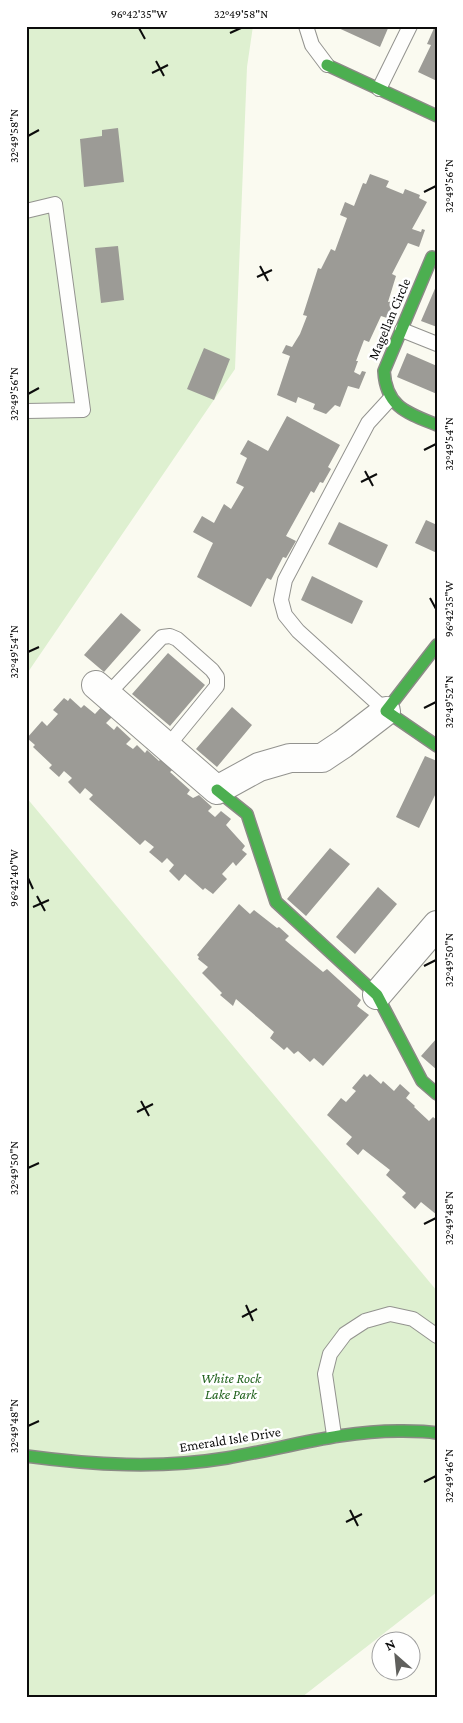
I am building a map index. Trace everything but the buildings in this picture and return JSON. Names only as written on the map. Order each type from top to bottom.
[{"type":"street","points":[[327,65],[437,116]]},
{"type":"street","name":"Magellan Circle","points":[[390,399],[383,382],[384,371],[434,258]]},
{"type":"street","points":[[390,399],[404,410],[437,425]]},
{"type":"street","points":[[217,790],[259,767],[290,758],[322,758],[386,711],[437,645]]},
{"type":"street","points":[[102,690],[247,814],[276,902],[377,995],[422,1081],[437,1094]]},
{"type":"street","points":[[386,711],[437,746]]},
{"type":"street","points":[[377,995],[437,925]]},
{"type":"street","name":"Emerald Isle Drive","points":[[26,1456],[122,1465],[180,1463],[243,1455],[334,1435],[386,1429],[437,1433]]},
{"type":"lane","points":[[306,26],[312,45],[327,65]]},
{"type":"lane","points":[[379,89],[410,26]]},
{"type":"lane","points":[[26,211],[56,204],[83,410],[26,411]]},
{"type":"lane","points":[[402,330],[437,344]]},
{"type":"lane","points":[[386,711],[298,631],[285,615],[281,600],[285,580],[368,423],[390,399]]},
{"type":"lane","points":[[102,690],[162,637],[170,636],[177,638],[212,670],[217,677],[217,686],[167,747]]},
{"type":"lane","points":[[334,1435],[325,1374],[330,1354],[345,1334],[366,1320],[390,1314],[413,1320],[437,1336]]},
{"type":"green space","points":[[26,26],[253,26],[247,67],[235,369],[26,675]]},
{"type":"green space","name":"White Rock Lake Park","points":[[26,797],[437,1291],[437,1592],[388,1630],[370,1630],[370,1644],[302,1697],[26,1697]]},
{"type":"traffic: fast","points":[[327,65],[437,116]]},
{"type":"traffic: fast","points":[[432,257],[384,371],[389,393],[394,401],[416,417],[437,425]]},
{"type":"traffic: fast","points":[[437,645],[386,711],[437,746]]},
{"type":"traffic: fast","points":[[217,790],[247,814],[276,902],[377,995],[422,1081],[437,1094]]},
{"type":"traffic: fast","points":[[26,1456],[126,1465],[177,1464],[227,1458],[358,1433],[380,1431],[424,1431],[437,1433]]}]
